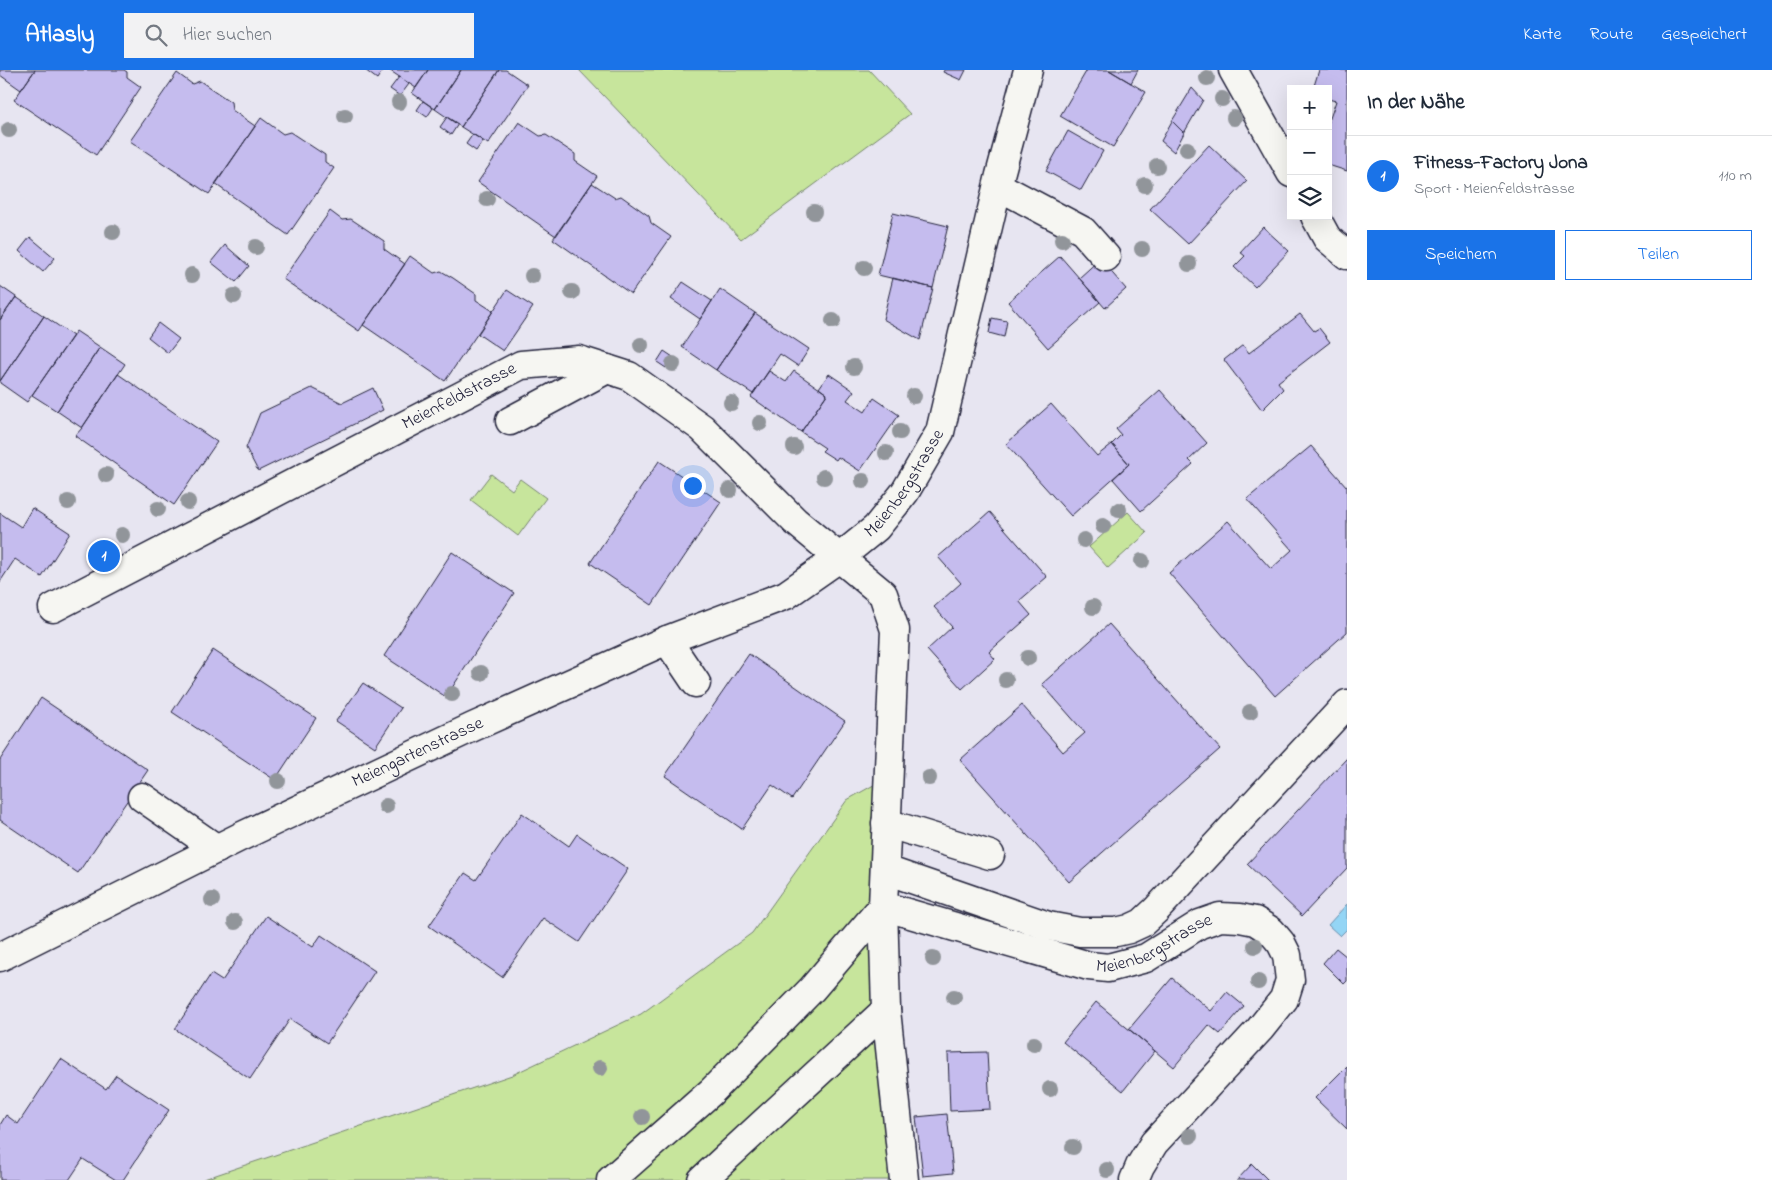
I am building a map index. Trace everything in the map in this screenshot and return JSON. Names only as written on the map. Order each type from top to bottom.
[{"type":"street","name":"Meienbergstrasse","points":[[839,558],[876,528],[905,492],[940,432],[998,186],[1028,70]]},
{"type":"street","points":[[1233,70],[1287,167]]},
{"type":"street","points":[[998,186],[1083,231],[1106,257]]},
{"type":"street","points":[[1317,220],[1327,238],[1347,255]]},
{"type":"street","name":"Meienfeldstrasse","points":[[52,608],[521,365],[579,360],[629,376],[702,428],[795,521],[839,558]]},
{"type":"street","points":[[510,421],[606,368]]},
{"type":"street","points":[[839,558],[882,594],[895,630],[883,906],[886,1010],[904,1180]]},
{"type":"street","name":"Meiengartenstrasse","points":[[0,957],[240,837],[473,727],[667,640],[786,595],[839,558]]},
{"type":"street","points":[[667,640],[696,683]]},
{"type":"street","name":"Meienbergstrasse","points":[[886,870],[1048,926],[1080,932],[1116,932],[1130,929],[1142,923],[1156,910],[1347,704]]},
{"type":"street","points":[[142,797],[217,849]]},
{"type":"street","points":[[886,823],[990,855]]},
{"type":"street","name":"Meienbergstrasse","points":[[883,906],[1089,966],[1108,968],[1146,958],[1200,924],[1220,917],[1255,921],[1271,931],[1281,943],[1286,955],[1290,980],[1284,999],[1260,1029],[1154,1143],[1134,1180]]},
{"type":"street","points":[[611,1180],[711,1092],[812,989],[883,906]]},
{"type":"street","points":[[702,1180],[886,1010]]},
{"type":"green space","points":[[579,70],[869,70],[910,114],[741,239]]},
{"type":"green space","points":[[491,474],[512,490],[520,479],[546,498],[518,536],[471,500]]},
{"type":"green space","points":[[1128,512],[1147,533],[1108,568],[1089,547]]},
{"type":"green space","points":[[888,777],[904,1180],[201,1180],[512,1075],[641,1014],[752,933],[847,800]]},
{"type":"water","points":[[1347,904],[1347,929],[1340,936],[1328,925]]},
{"type":"building","points":[[0,70],[35,70],[21,90],[0,75]]},
{"type":"building","points":[[35,70],[124,70],[127,72],[127,77],[141,87],[96,155],[14,100]]},
{"type":"building","points":[[365,70],[383,70],[377,79]]},
{"type":"building","points":[[389,70],[428,70],[416,88]]},
{"type":"building","points":[[428,70],[461,70],[435,109],[412,93]]},
{"type":"building","points":[[461,70],[499,70],[461,127],[435,109]]},
{"type":"building","points":[[499,70],[506,70],[528,85],[488,144],[461,127]]},
{"type":"building","points":[[944,70],[966,70],[961,80],[943,72]]},
{"type":"building","points":[[1087,70],[1109,70],[1146,92],[1113,147],[1060,116]]},
{"type":"building","points":[[1109,70],[1138,70],[1131,83]]},
{"type":"building","points":[[1319,70],[1347,70],[1347,171],[1332,166],[1332,112],[1336,101],[1332,100],[1332,85],[1314,85]]},
{"type":"building","points":[[177,73],[192,84],[200,81],[231,102],[232,110],[255,126],[209,194],[130,141]]},
{"type":"building","points":[[399,77],[409,84],[400,96],[390,89]]},
{"type":"building","points":[[1192,88],[1203,100],[1184,133],[1172,121]]},
{"type":"building","points":[[423,101],[433,108],[427,117],[417,110]]},
{"type":"building","points":[[447,117],[458,124],[451,135],[440,127]]},
{"type":"building","points":[[261,118],[283,134],[290,132],[325,155],[325,162],[334,168],[288,235],[215,184]]},
{"type":"building","points":[[1172,121],[1184,133],[1174,152],[1161,141]]},
{"type":"building","points":[[519,122],[540,136],[546,135],[575,154],[575,161],[597,176],[556,236],[478,182]]},
{"type":"building","points":[[1068,131],[1103,151],[1081,190],[1046,171]]},
{"type":"building","points":[[473,134],[483,141],[476,151],[466,144]]},
{"type":"building","points":[[1209,145],[1247,181],[1188,244],[1150,209]]},
{"type":"building","points":[[592,183],[615,198],[621,196],[649,216],[651,223],[671,237],[631,294],[553,239]]},
{"type":"building","points":[[330,211],[342,220],[351,219],[384,241],[384,249],[405,264],[359,331],[283,279]]},
{"type":"building","points":[[893,213],[948,226],[933,288],[878,275]]},
{"type":"building","points":[[1263,227],[1289,251],[1255,287],[1234,267],[1245,256],[1240,252]]},
{"type":"building","points":[[30,237],[55,258],[43,272],[19,251]]},
{"type":"building","points":[[225,245],[249,266],[236,282],[211,262]]},
{"type":"building","points":[[410,256],[434,273],[441,271],[453,278],[476,294],[476,300],[493,311],[445,381],[363,325]]},
{"type":"building","points":[[1060,256],[1100,302],[1048,348],[1008,302]]},
{"type":"building","points":[[1100,259],[1126,289],[1105,308],[1079,278]]},
{"type":"building","points":[[893,278],[933,288],[920,340],[883,319]]},
{"type":"building","points":[[683,282],[712,301],[700,319],[671,299]]},
{"type":"building","points":[[0,286],[16,297],[0,320]]},
{"type":"building","points":[[720,289],[755,313],[716,370],[682,347]]},
{"type":"building","points":[[507,290],[533,307],[503,351],[478,334]]},
{"type":"building","points":[[16,297],[44,316],[0,381],[0,320]]},
{"type":"building","points":[[755,313],[809,349],[798,366],[780,354],[753,394],[716,370]]},
{"type":"building","points":[[1300,314],[1314,331],[1319,328],[1330,342],[1278,382],[1283,389],[1262,410],[1224,360],[1243,345],[1249,353]]},
{"type":"building","points":[[44,316],[73,336],[27,402],[0,383],[0,381]]},
{"type":"building","points":[[992,318],[1007,321],[1004,337],[989,333]]},
{"type":"building","points":[[158,323],[179,339],[168,353],[148,337]]},
{"type":"building","points":[[76,331],[100,347],[57,411],[32,395]]},
{"type":"building","points":[[100,347],[125,364],[82,428],[57,411]]},
{"type":"building","points":[[664,351],[673,357],[666,368],[657,362]]},
{"type":"building","points":[[769,371],[786,382],[794,371],[827,394],[801,432],[751,397]]},
{"type":"building","points":[[118,374],[217,442],[174,505],[75,436]]},
{"type":"building","points":[[829,374],[854,391],[847,400],[865,412],[874,398],[899,415],[860,471],[838,457],[836,460],[822,451],[825,448],[801,432],[827,394],[819,388]]},
{"type":"building","points":[[312,388],[342,403],[373,388],[383,410],[258,471],[246,448],[260,413]]},
{"type":"building","points":[[1160,390],[1207,443],[1189,460],[1193,464],[1141,511],[1113,479],[1129,464],[1112,444],[1121,435],[1116,429]]},
{"type":"building","points":[[1051,404],[1097,456],[1112,444],[1129,464],[1071,516],[1006,444]]},
{"type":"building","points":[[1311,446],[1347,487],[1347,632],[1275,696],[1169,573],[1228,521],[1271,569],[1292,550],[1247,499]]},
{"type":"building","points":[[659,461],[721,502],[652,605],[590,563]]},
{"type":"building","points":[[32,508],[70,533],[42,577],[15,559],[0,582],[0,513],[21,527]]},
{"type":"building","points":[[990,512],[1047,577],[1019,601],[1031,615],[989,652],[995,659],[962,689],[927,650],[952,627],[934,607],[961,583],[938,557]]},
{"type":"building","points":[[452,552],[514,593],[446,697],[384,656]]},
{"type":"building","points":[[1109,624],[1220,749],[1069,882],[960,760],[1022,705],[1063,752],[1085,733],[1042,684]]},
{"type":"building","points":[[213,650],[316,718],[275,780],[172,712]]},
{"type":"building","points":[[749,654],[845,721],[792,799],[772,785],[742,829],[665,776]]},
{"type":"building","points":[[363,683],[401,708],[375,747],[336,721]]},
{"type":"building","points":[[41,698],[148,770],[78,873],[0,820],[0,760]]},
{"type":"building","points":[[1347,758],[1347,868],[1302,916],[1247,864]]},
{"type":"building","points":[[522,813],[569,846],[577,834],[628,869],[579,942],[543,918],[502,977],[429,926],[465,873],[476,880]]},
{"type":"building","points":[[266,916],[313,947],[321,935],[375,971],[327,1043],[290,1019],[250,1079],[175,1029],[211,974],[222,981]]},
{"type":"building","points":[[1336,948],[1347,957],[1347,981],[1344,984],[1323,963]]},
{"type":"building","points":[[1172,978],[1211,1011],[1227,992],[1244,1006],[1220,1034],[1209,1025],[1174,1067],[1129,1029]]},
{"type":"building","points":[[1096,1002],[1155,1051],[1123,1091],[1063,1042]]},
{"type":"building","points":[[987,1052],[990,1109],[950,1111],[948,1053]]},
{"type":"building","points":[[61,1059],[106,1089],[116,1075],[169,1110],[123,1180],[116,1180],[83,1159],[69,1180],[0,1180],[0,1125],[6,1115],[18,1124]]},
{"type":"building","points":[[1347,1066],[1347,1129],[1315,1098]]},
{"type":"building","points":[[947,1114],[953,1173],[923,1176],[916,1117]]},
{"type":"building","points":[[1252,1164],[1268,1180],[1237,1180]]},
{"type":"place","name":"Fitness-Factory Jona","points":[[104,556]]}]
